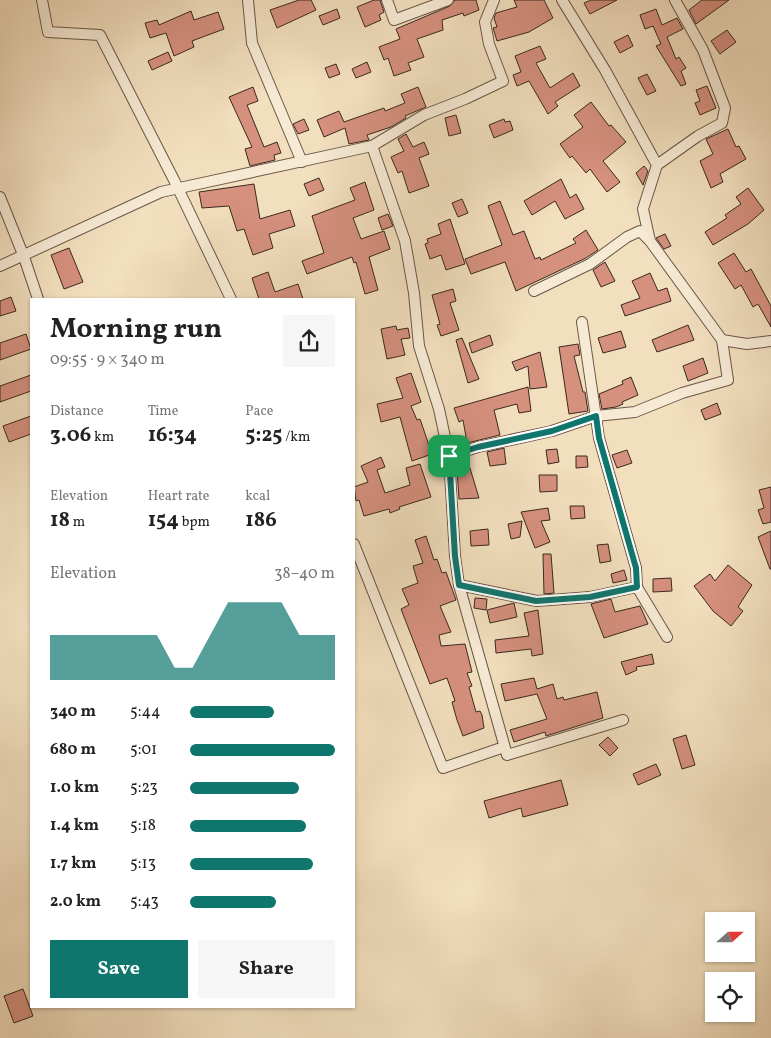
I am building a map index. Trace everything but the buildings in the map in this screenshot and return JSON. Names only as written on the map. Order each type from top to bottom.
[{"type":"street","points":[[42,0],[48,32],[100,35],[178,188],[230,298]]},
{"type":"street","points":[[248,0],[252,43],[302,162]]},
{"type":"street","points":[[387,0],[394,20],[448,0]]},
{"type":"street","points":[[0,266],[24,257],[161,192],[372,146],[424,115],[465,100],[503,81],[489,44],[485,22],[494,0]]},
{"type":"street","points":[[562,0],[606,70],[657,165]]},
{"type":"street","points":[[650,241],[643,209],[657,165],[698,136],[722,123],[725,108],[703,50],[675,0]]},
{"type":"street","points":[[372,146],[405,240],[414,293],[419,346],[439,409],[449,456],[455,556],[459,585],[507,755],[623,720]]},
{"type":"street","points":[[0,198],[24,257],[38,298]]},
{"type":"street","points":[[449,456],[478,447],[552,431],[596,416],[635,412],[682,393],[728,380],[722,340],[650,241],[640,231],[627,237],[590,264],[534,291]]},
{"type":"street","points":[[582,322],[599,438],[636,568],[637,587],[668,637]]},
{"type":"street","points":[[722,340],[747,344],[771,341]]},
{"type":"street","points":[[355,547],[443,768],[504,747]]},
{"type":"street","points":[[459,585],[536,601],[590,597],[637,587]]},
{"type":"route","points":[[596,416],[599,438],[636,568],[637,587],[590,597],[536,601],[459,585],[455,556],[449,456],[478,447],[552,431],[596,416]]}]
